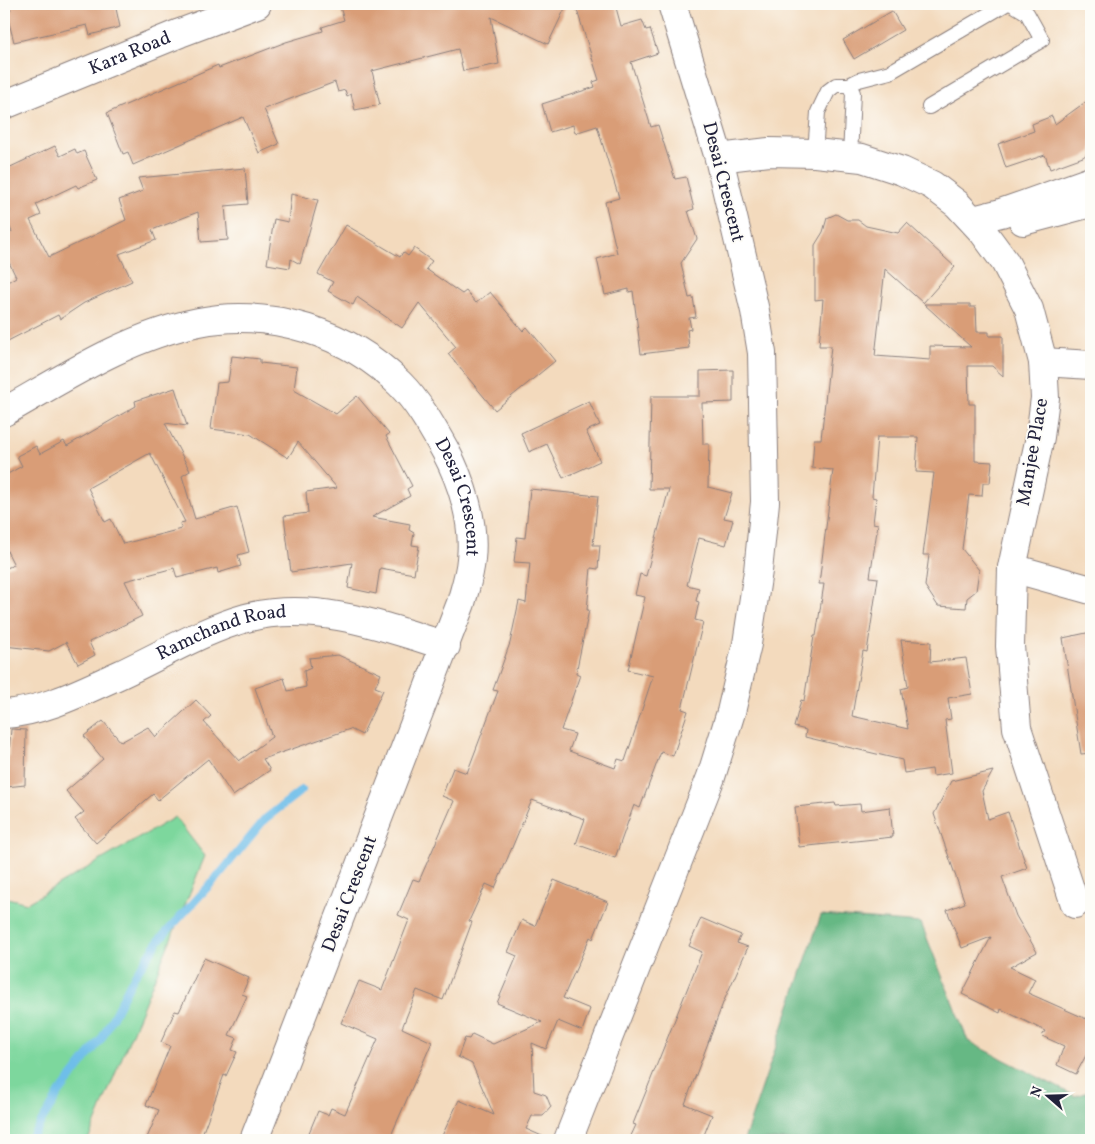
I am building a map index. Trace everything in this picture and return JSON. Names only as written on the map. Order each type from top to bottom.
[{"type":"street","name":"Kara Road","points":[[4,105],[180,32],[257,4]]},
{"type":"street","name":"Desai Crescent","points":[[568,1140],[711,777],[731,712],[747,644],[758,571],[765,502],[762,353],[755,311],[719,158],[672,4]]},
{"type":"street","name":"Manjee Place","points":[[719,158],[769,152],[815,153],[862,158],[902,171],[932,185],[957,204],[978,226],[1005,262],[1029,309],[1043,362],[1045,398],[1040,437],[1012,568],[1010,646],[1017,728],[1075,904]]},
{"type":"street","points":[[978,226],[1001,214],[1091,181]]},
{"type":"street","points":[[978,226],[1091,203]]},
{"type":"street","name":"Desai Crescent","points":[[4,412],[113,351],[157,334],[199,322],[250,318],[288,324],[328,336],[355,349],[401,385],[419,408],[452,464],[463,491],[472,557],[463,596],[446,646],[254,1140]]},
{"type":"street","points":[[1043,362],[1091,365]]},
{"type":"street","points":[[1012,568],[1091,590]]},
{"type":"street","name":"Ramchand Road","points":[[4,714],[30,711],[65,700],[221,627],[270,613],[307,612],[345,617],[384,626],[446,646]]},
{"type":"lane","points":[[815,153],[818,112],[822,99],[836,85],[848,85],[890,72],[1006,4]]},
{"type":"lane","points":[[929,107],[1042,40],[1027,13],[1012,4]]},
{"type":"lane","points":[[848,85],[853,93],[850,157]]},
{"type":"green space","points":[[175,817],[205,856],[88,1140],[4,1140],[4,897],[27,903]]},
{"type":"green space","points":[[821,915],[921,923],[968,1041],[1075,1096],[1091,1091],[1091,1140],[744,1140]]},
{"type":"building","points":[[9,4],[115,4],[120,27],[90,35],[87,25],[14,42],[6,11],[11,10]]},
{"type":"building","points":[[339,4],[567,4],[548,44],[491,17],[499,64],[463,71],[458,49],[372,71],[380,105],[355,110],[351,94],[347,96],[345,90],[338,92],[335,82],[264,109],[279,144],[259,153],[243,117],[133,165],[128,152],[123,154],[107,113],[218,65],[219,68],[286,42],[323,31],[322,27],[344,20]]},
{"type":"building","points":[[575,4],[615,4],[621,26],[642,20],[646,30],[650,29],[658,53],[631,62],[651,127],[658,125],[675,179],[686,177],[694,209],[688,211],[697,239],[681,263],[689,298],[693,297],[696,317],[689,318],[691,329],[687,330],[689,348],[641,354],[633,291],[629,292],[629,289],[605,295],[597,259],[617,253],[605,202],[619,198],[597,126],[575,133],[573,125],[550,132],[542,104],[595,87],[593,82],[599,80]]},
{"type":"building","points":[[892,11],[903,30],[854,59],[843,40]]},
{"type":"building","points":[[1091,98],[1091,151],[1083,157],[1050,169],[1045,155],[1006,168],[998,144],[1034,131],[1032,124],[1052,116],[1055,124]]},
{"type":"building","points":[[55,146],[60,156],[75,149],[77,154],[84,151],[97,180],[78,188],[76,185],[36,204],[41,215],[30,220],[49,257],[126,220],[119,200],[143,191],[138,178],[245,168],[248,204],[225,206],[228,240],[201,242],[198,212],[152,230],[156,240],[119,254],[132,281],[84,303],[60,319],[58,315],[4,343],[4,284],[16,277],[4,252],[4,237],[12,232],[4,215],[4,170]]},
{"type":"building","points":[[291,194],[318,200],[300,264],[291,259],[290,268],[267,264],[274,219],[288,222]]},
{"type":"building","points":[[836,214],[847,220],[858,220],[866,226],[898,233],[907,223],[955,267],[923,303],[885,269],[875,356],[930,360],[930,346],[971,347],[924,304],[970,304],[970,307],[976,307],[977,332],[989,332],[989,336],[1003,336],[1003,376],[992,366],[968,366],[969,404],[975,404],[975,461],[992,462],[990,483],[983,483],[982,496],[969,495],[962,549],[979,570],[976,591],[967,598],[966,608],[938,606],[925,586],[929,555],[923,555],[934,473],[916,472],[918,437],[877,437],[872,497],[876,498],[873,523],[878,524],[870,577],[878,578],[867,652],[863,651],[852,716],[908,729],[901,689],[908,687],[901,640],[931,642],[930,662],[966,658],[972,694],[948,698],[951,719],[945,720],[952,773],[933,776],[932,769],[904,773],[902,760],[805,737],[806,730],[794,727],[801,700],[804,701],[824,584],[819,584],[833,470],[812,468],[814,439],[821,439],[831,346],[819,346],[823,299],[815,300],[815,245],[823,232],[827,218]]},
{"type":"building","points":[[346,225],[400,257],[403,252],[408,256],[414,248],[432,261],[426,269],[462,294],[466,291],[476,303],[490,292],[523,331],[527,327],[555,361],[495,410],[448,354],[456,347],[419,303],[402,328],[357,297],[353,305],[328,291],[333,282],[318,274]]},
{"type":"building","points":[[232,356],[260,359],[260,363],[297,367],[294,390],[336,414],[357,396],[389,434],[386,436],[412,486],[407,489],[410,496],[372,517],[410,524],[409,530],[414,533],[412,545],[419,546],[414,574],[380,568],[376,594],[348,588],[352,563],[291,572],[284,516],[308,513],[306,492],[337,488],[298,442],[288,458],[250,434],[211,429],[217,383],[228,382]]},
{"type":"building","points":[[733,370],[733,402],[702,403],[703,444],[709,444],[708,487],[732,493],[724,518],[733,520],[726,545],[699,538],[687,585],[699,588],[696,601],[699,602],[695,620],[703,622],[682,709],[688,711],[673,756],[661,752],[640,808],[634,805],[615,858],[576,844],[585,819],[532,800],[495,888],[486,884],[469,921],[472,922],[443,1000],[417,990],[402,1028],[432,1042],[389,1140],[306,1140],[318,1111],[328,1115],[331,1108],[345,1114],[378,1039],[341,1023],[359,981],[382,990],[409,920],[398,915],[413,879],[419,881],[454,801],[442,796],[453,768],[467,773],[498,691],[493,690],[510,643],[519,601],[526,603],[530,563],[514,562],[517,537],[525,538],[530,489],[598,496],[593,545],[600,545],[598,569],[591,568],[587,610],[589,610],[576,673],[580,675],[561,730],[575,734],[569,751],[615,768],[618,759],[625,761],[653,676],[628,670],[645,597],[635,595],[640,574],[646,576],[669,489],[649,489],[651,396],[700,396],[700,371]]},
{"type":"building","points":[[175,388],[187,426],[165,423],[190,471],[182,476],[195,519],[237,507],[249,552],[238,555],[241,566],[218,573],[217,568],[177,578],[174,568],[125,581],[142,616],[89,642],[95,655],[78,664],[66,642],[49,651],[4,646],[4,569],[14,565],[4,545],[4,476],[22,466],[17,456],[36,446],[40,454],[64,441],[67,446],[136,406],[135,401]],"holes":[[[150,453],[185,522],[180,523],[181,529],[123,544],[111,519],[105,522],[88,488]]]},
{"type":"building","points":[[589,401],[600,425],[586,431],[600,461],[563,478],[547,444],[529,452],[521,433]]},
{"type":"building","points":[[1091,632],[1091,753],[1081,754],[1063,638]]},
{"type":"building","points":[[338,655],[381,674],[375,687],[383,690],[362,735],[350,729],[263,759],[270,770],[233,796],[208,759],[158,800],[153,794],[96,843],[75,819],[84,812],[66,791],[103,759],[84,736],[103,721],[121,742],[148,727],[156,737],[196,700],[211,716],[204,722],[239,761],[272,737],[255,688],[284,678],[288,691],[306,687],[304,671],[311,668],[309,658]]},
{"type":"building","points":[[11,729],[26,730],[25,785],[6,787]]},
{"type":"building","points":[[993,771],[982,791],[988,819],[1008,812],[1027,868],[1002,877],[1016,916],[1037,952],[1010,967],[1035,979],[1028,993],[1091,1021],[1091,1046],[1076,1074],[1057,1065],[1064,1046],[1042,1036],[1045,1031],[1001,1009],[1000,1013],[962,994],[991,937],[962,948],[947,910],[965,903],[934,814],[951,781]]},
{"type":"building","points":[[835,803],[836,806],[860,804],[861,811],[890,807],[893,837],[799,847],[795,807]]},
{"type":"building","points":[[554,880],[608,902],[593,939],[590,937],[563,998],[590,1009],[582,1031],[558,1021],[546,1049],[532,1043],[534,1091],[546,1095],[551,1107],[543,1116],[532,1116],[526,1129],[551,1140],[440,1140],[459,1100],[494,1115],[472,1064],[458,1057],[465,1038],[469,1039],[472,1034],[493,1044],[542,1022],[497,1003],[517,956],[508,952],[522,920],[535,926]]},
{"type":"building","points":[[701,918],[741,935],[737,943],[748,947],[723,1003],[685,1104],[712,1115],[702,1140],[629,1140],[636,1125],[633,1124],[702,952],[689,946]]},
{"type":"building","points":[[204,958],[249,978],[242,994],[247,996],[229,1035],[237,1038],[232,1050],[237,1052],[226,1076],[224,1075],[200,1140],[146,1140],[159,1110],[146,1105],[170,1046],[161,1042],[175,1011],[179,1012]]},
{"type":"waterway","points":[[30,1140],[60,1092],[102,1038],[133,978],[160,939],[219,875],[265,819],[302,790]]}]
